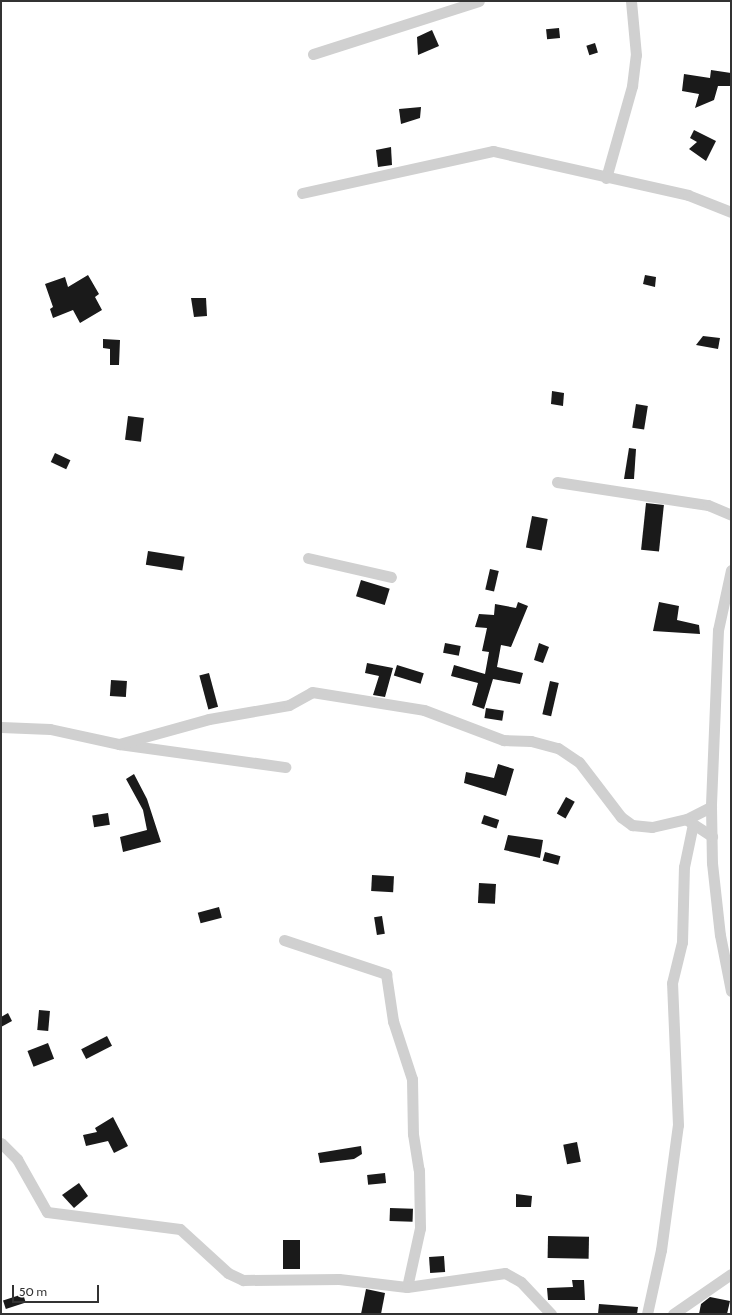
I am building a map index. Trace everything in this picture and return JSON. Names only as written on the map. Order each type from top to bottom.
[{"type":"street","points":[[313,54],[479,1]]},
{"type":"street","points":[[606,178],[632,86],[636,55],[631,1]]},
{"type":"street","points":[[302,193],[493,152],[570,166],[606,178],[688,195],[731,212]]},
{"type":"street","points":[[558,482],[708,505],[731,515]]},
{"type":"street","points":[[308,558],[391,577]]},
{"type":"street","points":[[731,570],[718,630],[712,807],[712,836],[720,935],[731,992]]},
{"type":"street","points":[[119,744],[209,719],[289,705],[312,692],[389,702],[424,710],[503,740],[531,741],[558,748],[579,762],[621,817],[632,825],[652,827],[690,822],[712,807]]},
{"type":"street","points":[[1,727],[50,729],[119,744],[285,767]]},
{"type":"street","points":[[690,822],[712,836]]},
{"type":"street","points":[[647,1314],[661,1250],[678,1125],[672,983],[682,942],[684,868],[690,822]]},
{"type":"street","points":[[284,940],[386,974],[393,1021],[412,1078],[413,1134],[419,1170],[420,1228],[407,1287]]},
{"type":"street","points":[[1,1143],[17,1159],[46,1212],[180,1229],[228,1273],[243,1280],[339,1279],[407,1287],[505,1274],[520,1282],[551,1314]]},
{"type":"street","points":[[673,1314],[731,1274]]},
{"type":"building","points":[[559,28],[560,38],[547,39],[546,29]]},
{"type":"building","points":[[432,30],[439,46],[418,55],[417,37]]},
{"type":"building","points":[[595,43],[598,53],[589,55],[586,46]]},
{"type":"building","points":[[711,70],[731,73],[730,86],[718,86],[714,100],[695,108],[699,94],[682,91],[684,74],[710,78]]},
{"type":"building","points":[[421,107],[420,118],[401,124],[399,109]]},
{"type":"building","points":[[694,130],[716,141],[706,161],[689,149],[697,142],[690,138]]},
{"type":"building","points":[[391,147],[392,165],[378,167],[376,150]]},
{"type":"building","points":[[88,275],[99,294],[95,297],[102,310],[80,323],[73,310],[53,318],[50,309],[53,307],[45,284],[65,277],[68,287]]},
{"type":"building","points":[[645,275],[656,277],[655,287],[643,284]]},
{"type":"building","points":[[191,298],[206,298],[207,316],[194,317]]},
{"type":"building","points":[[703,336],[720,338],[718,349],[696,345]]},
{"type":"building","points":[[103,339],[120,340],[119,365],[110,365],[110,349],[103,348]]},
{"type":"building","points":[[552,391],[564,393],[563,406],[551,404]]},
{"type":"building","points":[[636,404],[648,406],[644,430],[632,428]]},
{"type":"building","points":[[128,416],[144,418],[141,442],[125,440]]},
{"type":"building","points":[[629,448],[636,449],[634,479],[624,479]]},
{"type":"building","points":[[55,453],[70,460],[66,469],[51,462]]},
{"type":"building","points":[[646,503],[664,505],[659,552],[641,550]]},
{"type":"building","points":[[532,516],[548,519],[542,550],[526,547]]},
{"type":"building","points":[[148,551],[185,557],[182,571],[146,565]]},
{"type":"building","points":[[490,569],[499,571],[494,591],[485,589]]},
{"type":"building","points":[[361,580],[390,589],[385,605],[356,596]]},
{"type":"building","points":[[518,602],[528,606],[511,647],[501,645],[497,667],[523,673],[520,684],[493,679],[484,709],[472,705],[478,683],[451,676],[454,665],[485,674],[489,652],[482,651],[487,628],[475,627],[479,614],[494,615],[495,604],[516,608]]},
{"type":"building","points":[[659,602],[679,606],[677,620],[699,625],[700,634],[653,631]]},
{"type":"building","points":[[445,643],[461,646],[459,656],[443,653]]},
{"type":"building","points":[[539,643],[549,647],[543,663],[534,660]]},
{"type":"building","points":[[367,663],[393,668],[385,697],[373,695],[379,676],[365,673]]},
{"type":"building","points":[[397,665],[424,673],[421,684],[394,676]]},
{"type":"building","points":[[209,673],[218,707],[208,709],[199,676]]},
{"type":"building","points":[[111,680],[127,681],[126,697],[110,696]]},
{"type":"building","points":[[550,681],[559,683],[551,716],[542,714]]},
{"type":"building","points":[[486,708],[504,711],[502,721],[484,718]]},
{"type":"building","points":[[498,764],[514,769],[506,796],[464,783],[466,772],[494,778]]},
{"type":"building","points":[[134,774],[147,799],[161,842],[123,852],[120,837],[147,830],[143,810],[126,779]]},
{"type":"building","points":[[566,797],[575,802],[566,818],[557,814]]},
{"type":"building","points":[[108,813],[110,825],[94,827],[92,816]]},
{"type":"building","points":[[484,815],[499,820],[496,829],[481,824]]},
{"type":"building","points":[[508,835],[543,840],[540,858],[504,850]]},
{"type":"building","points":[[545,852],[560,856],[558,865],[543,861]]},
{"type":"building","points":[[372,875],[394,876],[393,892],[371,891]]},
{"type":"building","points":[[479,883],[496,884],[495,904],[478,903]]},
{"type":"building","points":[[219,907],[222,918],[201,923],[198,913]]},
{"type":"building","points":[[382,916],[385,934],[377,935],[374,917]]},
{"type":"building","points":[[39,1010],[50,1011],[48,1031],[37,1030]]},
{"type":"building","points":[[8,1013],[12,1021],[1,1027],[1,1017]]},
{"type":"building","points":[[107,1036],[112,1046],[86,1059],[81,1049]]},
{"type":"building","points":[[48,1043],[54,1059],[34,1067],[27,1051]]},
{"type":"building","points":[[113,1117],[128,1146],[114,1153],[108,1141],[86,1146],[83,1135],[97,1132],[95,1128]]},
{"type":"building","points":[[577,1142],[581,1162],[567,1164],[563,1145]]},
{"type":"building","points":[[361,1146],[362,1154],[354,1159],[320,1163],[318,1153]]},
{"type":"building","points":[[385,1173],[386,1183],[368,1185],[367,1175]]},
{"type":"building","points":[[79,1183],[88,1196],[74,1208],[62,1195]]},
{"type":"building","points":[[516,1194],[532,1196],[531,1207],[516,1207]]},
{"type":"building","points":[[390,1208],[413,1209],[413,1222],[390,1221]]},
{"type":"building","points":[[548,1236],[589,1237],[589,1259],[548,1258]]},
{"type":"building","points":[[283,1240],[300,1240],[300,1269],[283,1269]]},
{"type":"building","points":[[444,1256],[445,1272],[430,1273],[429,1257]]},
{"type":"building","points":[[572,1280],[584,1280],[585,1300],[548,1300],[547,1288],[573,1287]]},
{"type":"building","points":[[366,1289],[385,1293],[381,1314],[361,1314]]},
{"type":"building","points":[[23,1294],[26,1303],[6,1309],[3,1300]]},
{"type":"building","points":[[710,1297],[730,1301],[727,1314],[699,1314],[701,1304]]},
{"type":"building","points":[[599,1304],[638,1307],[637,1314],[598,1314]]}]
